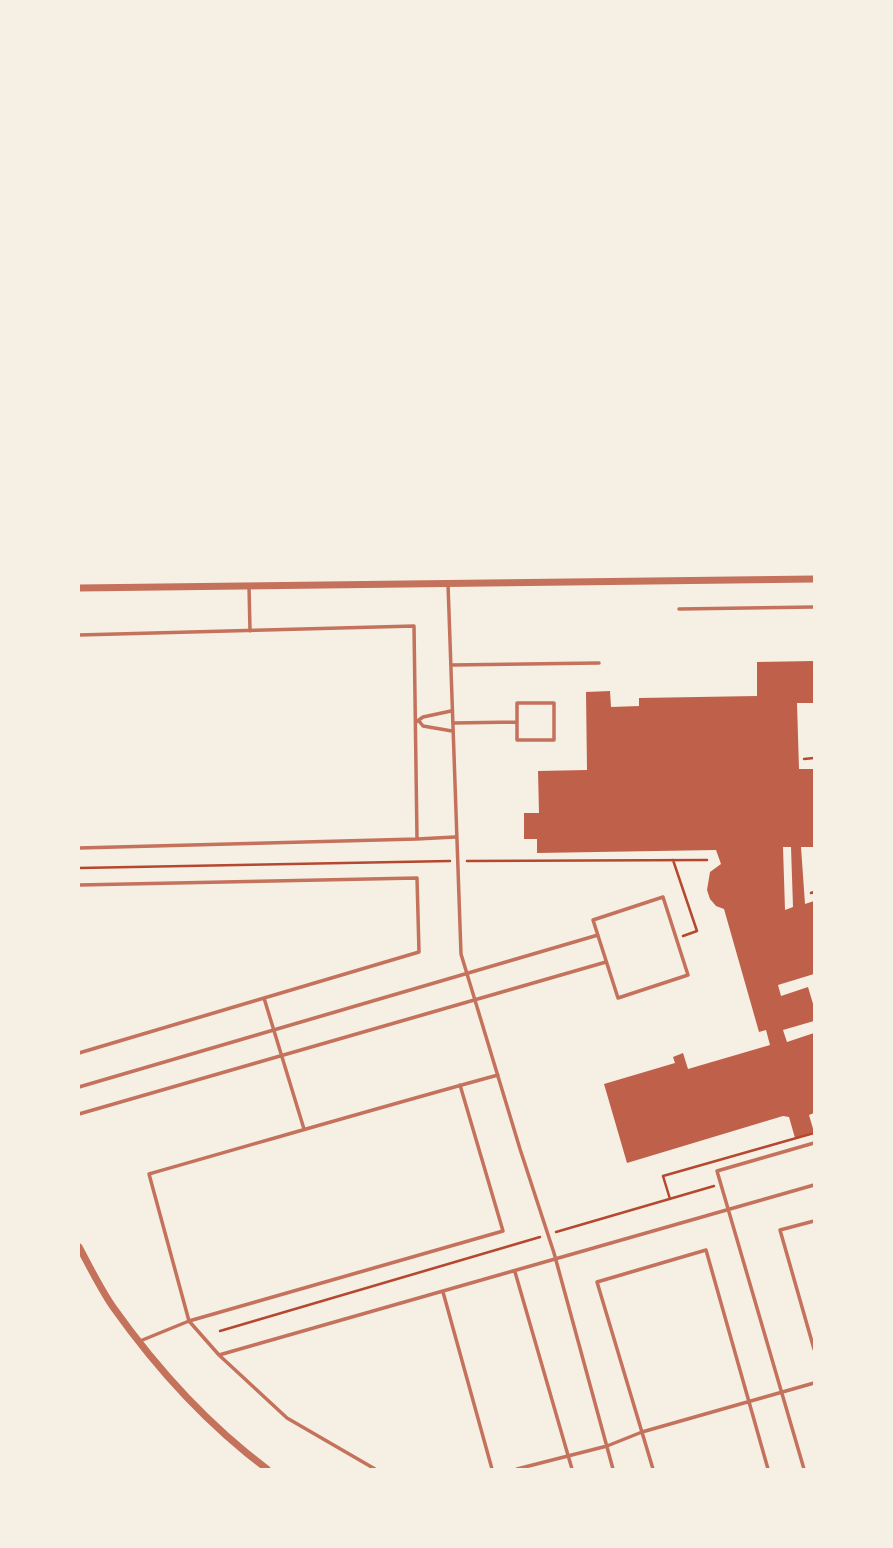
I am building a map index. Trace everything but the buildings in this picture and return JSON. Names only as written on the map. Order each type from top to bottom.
[{"type":"street","points":[[79,588],[814,579]]},
{"type":"street","points":[[79,1247],[113,1306],[175,1386],[234,1445],[267,1469]]},
{"type":"lane","points":[[448,584],[461,954],[556,1260],[613,1469]]},
{"type":"lane","points":[[249,586],[250,631]]},
{"type":"lane","points":[[679,608],[814,607]]},
{"type":"lane","points":[[79,635],[414,626],[417,839]]},
{"type":"lane","points":[[450,665],[599,663]]},
{"type":"lane","points":[[517,703],[554,703],[554,740],[517,740],[517,722],[517,703]]},
{"type":"lane","points":[[417,721],[423,717],[451,711]]},
{"type":"lane","points":[[417,721],[423,726],[452,730]]},
{"type":"lane","points":[[452,723],[517,722]]},
{"type":"lane","points":[[79,848],[456,837]]},
{"type":"lane","points":[[79,884],[417,878],[419,952],[79,1053]]},
{"type":"lane","points":[[663,897],[676,938],[688,975],[618,998],[593,920],[663,897]]},
{"type":"lane","points":[[79,1087],[598,935]]},
{"type":"lane","points":[[79,1114],[606,962]]},
{"type":"lane","points":[[264,998],[304,1129]]},
{"type":"lane","points":[[375,1469],[287,1418],[219,1356],[189,1321],[149,1174],[498,1075]]},
{"type":"lane","points":[[140,1341],[189,1321],[503,1231],[460,1085]]},
{"type":"lane","points":[[804,1469],[717,1171],[814,1143]]},
{"type":"lane","points":[[219,1356],[814,1185]]},
{"type":"lane","points":[[814,1221],[780,1230],[814,1349]]},
{"type":"lane","points":[[653,1469],[597,1282],[706,1250],[768,1469]]},
{"type":"lane","points":[[515,1272],[572,1469]]},
{"type":"lane","points":[[443,1292],[492,1469]]},
{"type":"lane","points":[[517,1469],[607,1446],[642,1432],[814,1383]]},
{"type":"path","points":[[804,759],[814,758]]},
{"type":"path","points":[[673,860],[697,931],[676,938]]},
{"type":"path","points":[[79,868],[456,861],[707,860]]},
{"type":"path","points":[[220,1331],[721,1184]]}]
